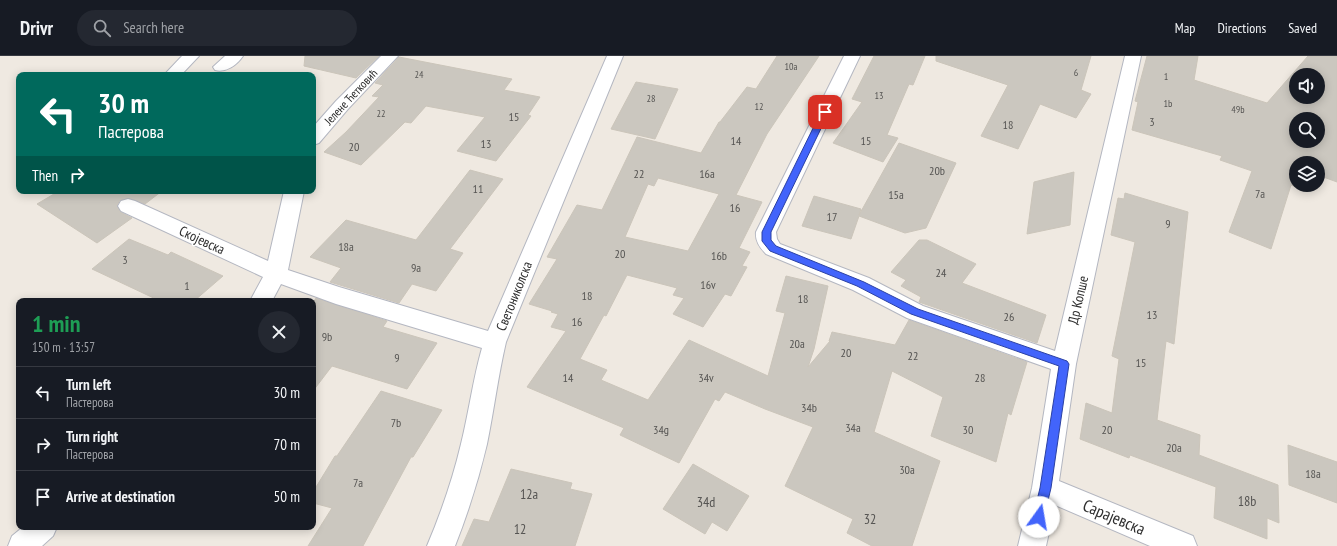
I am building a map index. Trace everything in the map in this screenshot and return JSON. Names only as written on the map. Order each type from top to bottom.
[{"type":"street","points":[[175,72],[191,56]]},
{"type":"street","points":[[221,67],[235,56]]},
{"type":"street","name":"Јелене Ћетковић","points":[[316,135],[342,105],[390,56]]},
{"type":"street","name":"Светониколска","points":[[441,546],[451,521],[474,444],[487,371],[495,342],[615,56]]},
{"type":"street","points":[[852,56],[766,232],[768,244],[773,249],[860,284],[914,312],[1064,364]]},
{"type":"street","name":"Др Копше","points":[[1032,546],[1045,488],[1064,364],[1133,56]]},
{"type":"street","points":[[263,298],[276,274],[293,194]]},
{"type":"street","name":"Скојевска","points":[[128,206],[276,274],[336,295],[495,342]]},
{"type":"street","name":"Сарајевска","points":[[1045,488],[1183,546]]},
{"type":"street","points":[[22,546],[40,530]]},
{"type":"building","points":[[305,56],[379,56],[356,78],[304,66]]},
{"type":"building","points":[[777,56],[819,56],[767,134],[736,195],[762,202],[739,248],[750,252],[742,266],[747,267],[731,296],[725,294],[703,327],[673,314],[684,298],[673,295],[677,288],[627,275],[606,316],[604,315],[580,359],[607,370],[601,380],[648,400],[689,340],[768,376],[785,313],[776,311],[786,276],[828,286],[814,349],[808,367],[830,341],[832,332],[895,345],[909,320],[1027,362],[1011,415],[1008,413],[996,462],[931,436],[943,397],[892,371],[874,432],[940,461],[912,546],[872,546],[847,533],[853,519],[785,486],[813,427],[725,392],[719,401],[715,399],[679,463],[620,435],[624,428],[527,387],[566,331],[551,327],[558,314],[529,304],[557,259],[547,257],[577,205],[602,210],[637,137],[701,153],[719,122],[747,87],[756,89]],"holes":[[[658,178],[719,194],[688,251],[625,237],[648,184],[654,186]]]},
{"type":"building","points":[[874,56],[925,56],[913,85],[909,84],[887,135],[898,138],[883,162],[833,143],[862,102],[852,99]]},
{"type":"building","points":[[936,56],[1091,56],[1081,90],[1091,94],[1076,118],[1040,104],[1018,149],[981,136],[1008,85],[936,61]]},
{"type":"building","points":[[1147,56],[1198,56],[1194,80],[1267,103],[1289,78],[1289,104],[1325,104],[1325,68],[1298,68],[1308,56],[1337,56],[1337,182],[1325,178],[1325,156],[1289,156],[1289,191],[1271,249],[1229,232],[1252,171],[1220,160],[1222,156],[1132,130],[1138,102],[1135,101]]},
{"type":"building","points":[[399,57],[512,79],[504,90],[540,97],[528,115],[531,116],[496,161],[457,151],[485,117],[426,106],[411,123],[405,122],[361,165],[324,152],[346,132],[379,97],[372,96],[383,85],[375,83]]},
{"type":"building","points":[[636,82],[678,89],[655,139],[611,129]]},
{"type":"building","points":[[899,143],[956,163],[926,228],[905,233],[859,216],[851,239],[802,226],[814,196],[861,209],[859,215]]},
{"type":"building","points":[[470,170],[503,179],[450,249],[463,253],[436,291],[412,284],[399,303],[330,282],[341,268],[310,257],[346,220],[416,240]]},
{"type":"building","points":[[1074,172],[1070,225],[1027,234],[1034,182]]},
{"type":"building","points":[[1125,193],[1188,212],[1174,344],[1166,341],[1157,420],[1200,435],[1199,455],[1278,485],[1279,523],[1267,518],[1267,539],[1214,518],[1216,487],[1130,455],[1129,458],[1080,439],[1086,403],[1112,413],[1119,359],[1112,356],[1135,242],[1111,235],[1118,198],[1124,199]]},
{"type":"building","points":[[54,194],[158,194],[145,204],[128,198],[120,200],[117,205],[120,212],[132,218],[97,243],[37,204]]},
{"type":"building","points":[[129,239],[168,255],[171,252],[223,276],[197,298],[154,298],[92,269]]},
{"type":"building","points":[[919,240],[927,240],[976,264],[962,283],[1046,315],[1037,343],[919,302],[921,297],[901,286],[906,280],[891,272]]},
{"type":"building","points":[[316,298],[387,321],[383,327],[437,343],[407,389],[332,366],[316,387]]},
{"type":"building","points":[[381,391],[442,410],[413,457],[411,457],[363,546],[308,546],[332,508],[316,504],[316,487],[335,456],[337,456]]},
{"type":"building","points":[[1288,445],[1337,462],[1337,503],[1289,485]]},
{"type":"building","points":[[693,464],[749,496],[727,531],[712,522],[705,534],[663,509]]},
{"type":"building","points":[[511,469],[572,483],[570,489],[592,494],[575,546],[462,546],[474,519],[489,522]]},
{"type":"route","points":[[825,112],[766,232],[768,244],[773,249],[860,284],[914,312],[968,332],[1064,364],[1045,488],[1039,517]]}]
